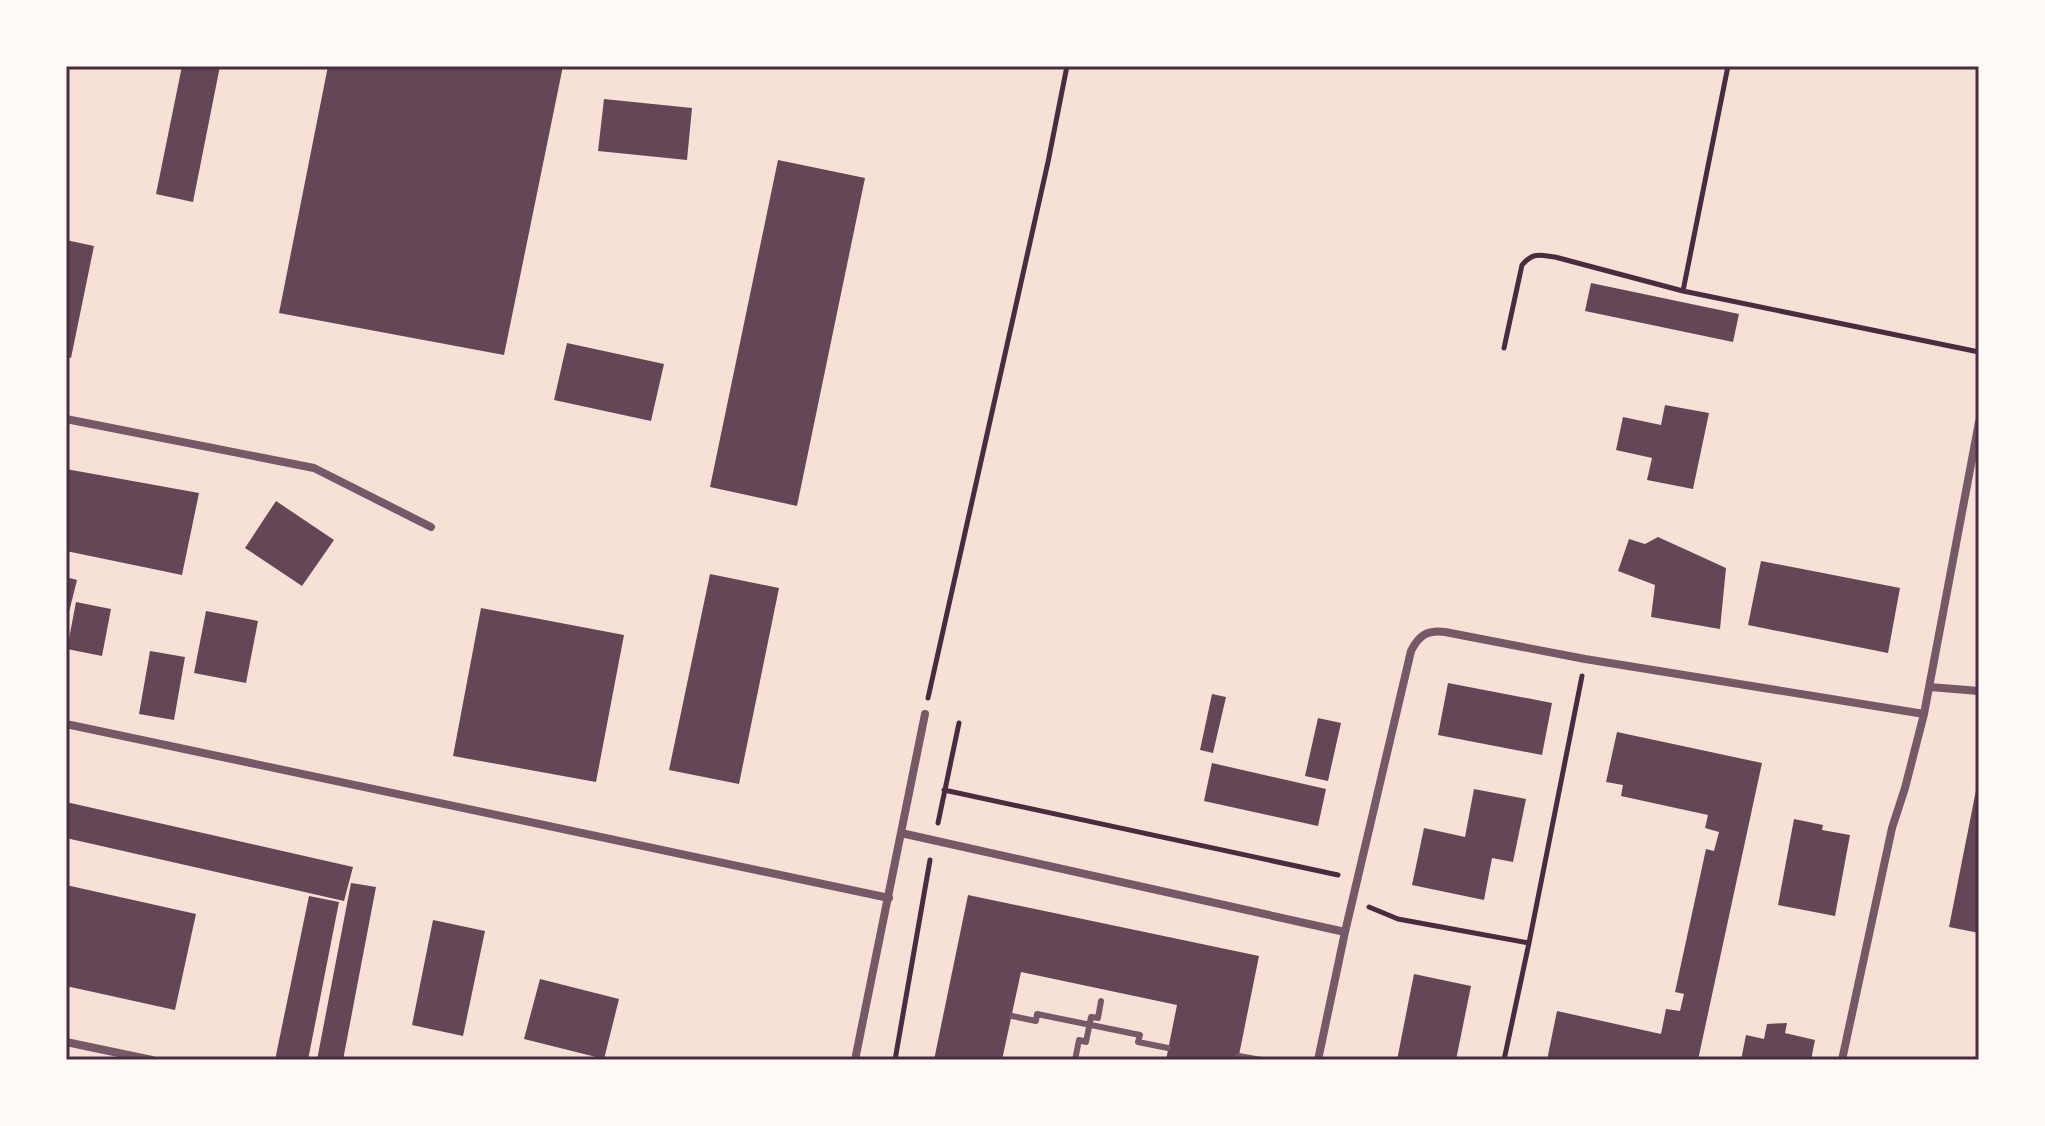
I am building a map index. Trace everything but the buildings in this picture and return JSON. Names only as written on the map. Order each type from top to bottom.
[{"type":"street","points":[[66,419],[314,468],[431,527]]},
{"type":"street","points":[[1842,1060],[1892,828],[1930,687],[1979,422]]},
{"type":"street","points":[[1318,1060],[1411,651],[1416,640],[1426,634],[1445,632],[1585,659],[1924,714]]},
{"type":"street","points":[[1930,687],[1979,691]]},
{"type":"street","points":[[855,1060],[925,714]]},
{"type":"street","points":[[66,724],[889,898]]},
{"type":"street","points":[[901,833],[1345,932]]},
{"type":"street","points":[[66,1042],[152,1060]]},
{"type":"lane","points":[[1075,1060],[1079,1040],[1086,1042],[1091,1017],[1098,1018],[1101,1001]]},
{"type":"lane","points":[[1012,1016],[1036,1021],[1037,1014],[1140,1035],[1138,1042],[1168,1048]]},
{"type":"lane","points":[[1239,1056],[1261,1060]]},
{"type":"path","points":[[925,714],[1067,66]]},
{"type":"path","points":[[1683,291],[1728,66]]},
{"type":"path","points":[[1504,348],[1522,265],[1529,257],[1537,255],[1683,291],[1979,352]]},
{"type":"path","points":[[1504,1060],[1585,659]]},
{"type":"path","points":[[895,1060],[934,841],[959,723]]},
{"type":"path","points":[[944,790],[1343,876],[1343,897],[1398,919],[1529,943]]}]
